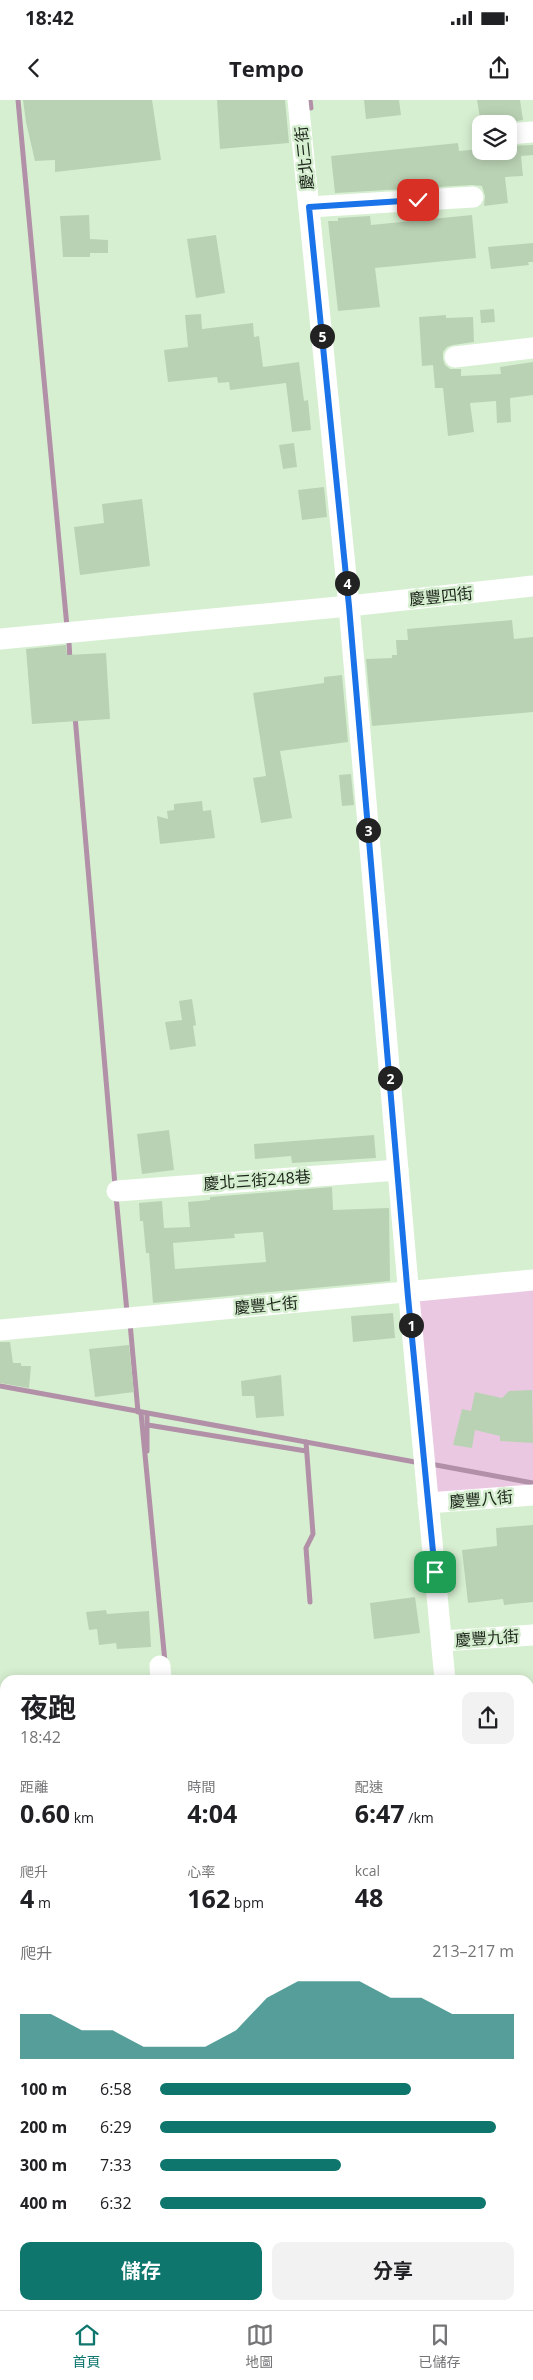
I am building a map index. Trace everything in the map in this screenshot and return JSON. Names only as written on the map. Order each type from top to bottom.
[{"type":"street","name":"慶北三街","points":[[298,100],[349,606],[408,1292],[445,1675]]},
{"type":"street","points":[[517,133],[533,132]]},
{"type":"street","points":[[309,207],[473,197]]},
{"type":"street","points":[[455,357],[533,348]]},
{"type":"street","name":"慶豐四街","points":[[0,639],[349,606],[533,586]]},
{"type":"street","name":"慶北三街248巷","points":[[117,1191],[398,1170]]},
{"type":"street","name":"慶豐七街","points":[[0,1330],[533,1280]]},
{"type":"street","name":"慶豐八街","points":[[428,1503],[533,1495]]},
{"type":"street","name":"慶豐九街","points":[[442,1641],[533,1635]]},
{"type":"shaded area","points":[[533,1286],[533,1500],[435,1503],[409,1297]]},
{"type":"building","points":[[23,100],[152,100],[161,160],[55,172],[55,160],[35,161]]},
{"type":"building","points":[[217,100],[285,100],[289,143],[220,149]]},
{"type":"building","points":[[364,100],[399,100],[401,115],[366,119]]},
{"type":"building","points":[[477,100],[520,100],[523,120],[517,121],[517,115],[480,115]]},
{"type":"building","points":[[458,143],[459,151],[472,150],[472,160],[517,160],[517,146],[533,145],[533,155],[521,156],[523,176],[505,177],[508,203],[484,206],[485,196],[482,186],[472,185],[335,193],[331,156]]},
{"type":"building","points":[[89,215],[90,239],[108,240],[108,253],[90,253],[90,257],[63,257],[60,216]]},
{"type":"building","points":[[472,215],[476,258],[375,268],[380,307],[338,311],[328,221],[338,221],[338,218],[370,216],[371,225]]},
{"type":"building","points":[[216,235],[225,293],[196,298],[187,239]]},
{"type":"building","points":[[533,243],[533,262],[528,262],[529,265],[491,269],[488,247]]},
{"type":"building","points":[[494,309],[495,322],[481,323],[480,310]]},
{"type":"building","points":[[201,314],[202,329],[253,323],[254,337],[259,336],[263,367],[299,362],[304,401],[308,400],[311,430],[292,432],[286,383],[230,390],[229,382],[218,383],[217,377],[168,382],[164,350],[188,347],[185,315]]},
{"type":"building","points":[[446,315],[446,318],[473,317],[474,342],[453,345],[447,347],[443,352],[445,365],[450,369],[461,369],[461,376],[501,374],[500,367],[533,362],[533,395],[510,398],[511,422],[497,423],[496,401],[470,403],[474,432],[448,436],[443,388],[435,388],[433,365],[422,366],[419,317]]},
{"type":"building","points":[[294,443],[297,467],[283,469],[279,445]]},
{"type":"building","points":[[324,487],[327,517],[302,520],[298,490]]},
{"type":"building","points":[[142,499],[150,566],[80,575],[74,527],[104,523],[102,504]]},
{"type":"building","points":[[512,620],[514,639],[533,637],[533,712],[372,726],[366,659],[392,658],[392,655],[397,655],[396,640],[408,640],[407,629]]},
{"type":"building","points":[[66,645],[67,655],[106,653],[110,719],[32,724],[26,649]]},
{"type":"building","points":[[342,675],[348,742],[280,751],[292,818],[261,823],[253,778],[266,776],[253,693],[324,683],[324,677]]},
{"type":"building","points":[[351,774],[354,805],[342,806],[339,775]]},
{"type":"building","points":[[202,801],[203,811],[211,810],[215,838],[160,844],[157,816],[168,819],[167,811],[174,810],[174,804]]},
{"type":"building","points":[[192,999],[196,1025],[193,1026],[196,1046],[170,1050],[165,1022],[182,1020],[179,1001]]},
{"type":"building","points":[[169,1130],[174,1170],[142,1174],[137,1134]]},
{"type":"building","points":[[374,1135],[376,1158],[292,1163],[291,1156],[255,1159],[254,1144]]},
{"type":"building","points":[[332,1187],[333,1210],[389,1208],[390,1281],[153,1303],[149,1253],[146,1253],[143,1221],[140,1221],[139,1203],[162,1201],[164,1228],[190,1227],[188,1202],[210,1200],[210,1197]],"holes":[[[263,1232],[266,1262],[175,1269],[173,1243],[235,1238],[234,1234]]]},
{"type":"building","points":[[393,1313],[395,1338],[353,1342],[351,1316]]},
{"type":"building","points":[[0,1342],[10,1342],[13,1363],[21,1363],[21,1366],[31,1366],[29,1388],[0,1383]]},
{"type":"building","points":[[129,1345],[134,1392],[95,1397],[89,1349]]},
{"type":"building","points":[[281,1375],[284,1416],[256,1418],[254,1396],[242,1396],[241,1381]]},
{"type":"building","points":[[532,1390],[533,1443],[500,1441],[500,1436],[475,1430],[472,1448],[453,1445],[462,1409],[471,1411],[475,1392],[502,1398],[509,1391]]},
{"type":"building","points":[[533,1525],[533,1602],[504,1605],[503,1599],[468,1603],[462,1550],[497,1546],[496,1528]]},
{"type":"building","points":[[415,1597],[420,1633],[374,1639],[370,1603]]},
{"type":"building","points":[[106,1610],[107,1614],[149,1611],[151,1647],[117,1649],[116,1643],[99,1645],[97,1629],[89,1630],[86,1612]]},
{"type":"waterway","points":[[18,100],[67,627]]},
{"type":"waterway","points":[[310,100],[311,108]]},
{"type":"waterway","points":[[69,643],[70,660]]},
{"type":"waterway","points":[[75,716],[115,1185]]},
{"type":"waterway","points":[[116,1196],[127,1312]]},
{"type":"waterway","points":[[130,1323],[138,1412]]},
{"type":"waterway","points":[[0,1386],[415,1462]]},
{"type":"waterway","points":[[141,1413],[165,1662]]},
{"type":"waterway","points":[[147,1414],[147,1451]]},
{"type":"waterway","points":[[148,1425],[306,1451]]},
{"type":"waterway","points":[[306,1442],[313,1534],[306,1548],[310,1602]]},
{"type":"waterway","points":[[436,1465],[533,1483]]},
{"type":"route","points":[[418,200],[309,207],[349,606],[408,1297],[435,1572]]}]
